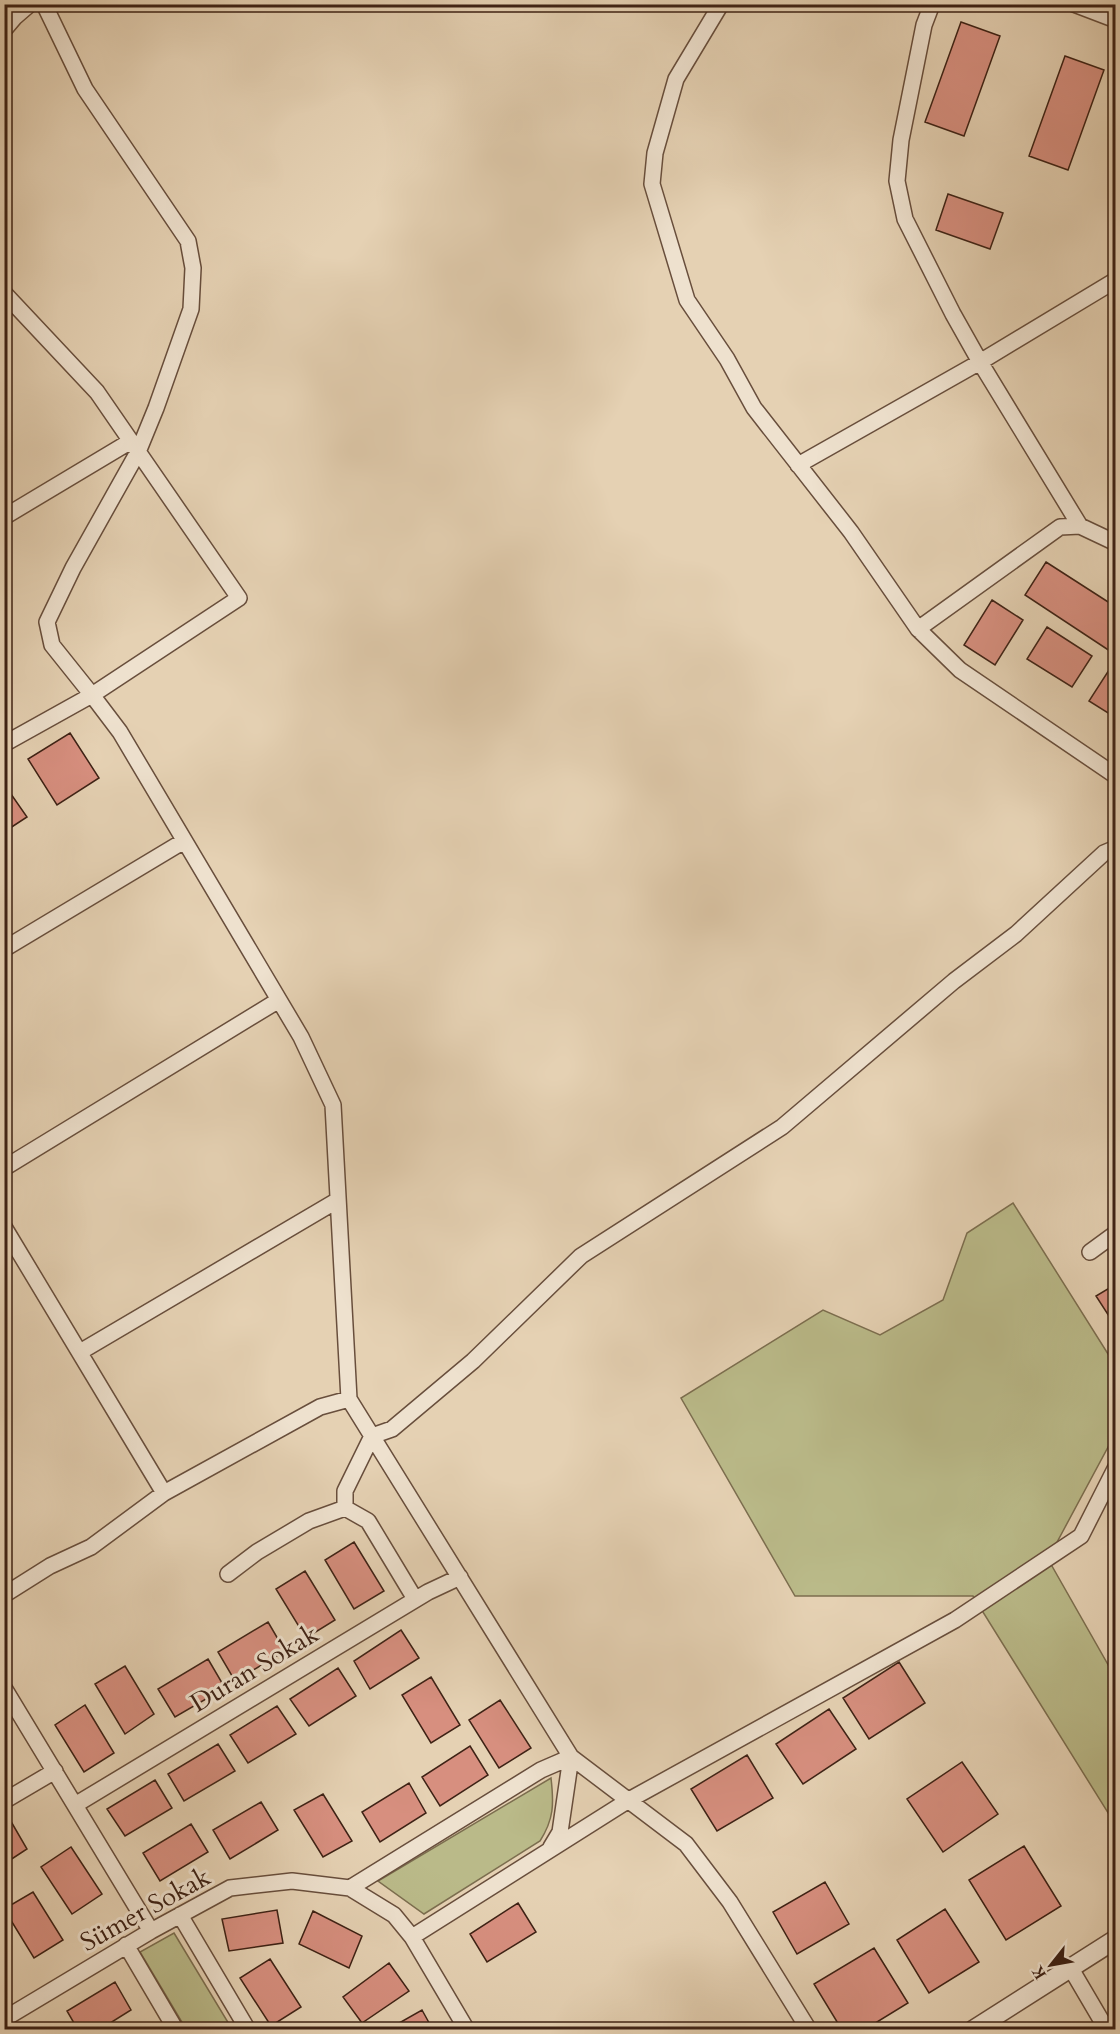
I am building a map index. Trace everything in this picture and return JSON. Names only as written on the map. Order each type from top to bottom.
[{"type":"street","points":[[4,30],[30,4]]},
{"type":"street","points":[[44,4],[86,89],[188,241],[193,268],[190,309],[156,408],[47,622],[52,645],[120,732],[301,1036],[333,1105],[349,1399],[571,1757],[686,1844],[730,1902],[809,2030]]},
{"type":"street","points":[[721,4],[676,79],[655,153],[652,184],[687,300],[727,359],[754,408],[851,532],[918,629],[960,670],[1116,776]]},
{"type":"street","points":[[932,4],[921,36],[901,140],[897,181],[905,219],[980,362],[1080,526]]},
{"type":"street","points":[[1074,4],[1116,20]]},
{"type":"street","points":[[798,465],[980,362],[1116,280]]},
{"type":"street","points":[[4,293],[97,392],[239,598],[92,695],[4,744]]},
{"type":"street","points":[[4,517],[135,446]]},
{"type":"street","points":[[918,629],[1060,527],[1080,526],[1116,543]]},
{"type":"street","points":[[4,949],[184,842]]},
{"type":"street","points":[[345,1508],[345,1491],[372,1436],[392,1429],[473,1361],[581,1256],[782,1127],[945,988],[1016,934],[1104,853],[1116,848]]},
{"type":"street","points":[[4,1168],[279,1000]]},
{"type":"street","points":[[80,1352],[338,1200]]},
{"type":"street","points":[[4,1227],[164,1493]]},
{"type":"street","points":[[1090,1252],[1116,1233]]},
{"type":"street","points":[[4,1595],[50,1566],[91,1547],[164,1493],[320,1407],[349,1399]]},
{"type":"street","points":[[412,1937],[629,1800],[955,1620],[1080,1536],[1116,1467]]},
{"type":"street","points":[[228,1574],[257,1552],[309,1521],[345,1508],[368,1521],[415,1599]]},
{"type":"street","name":"Duran Sokak","points":[[75,1804],[415,1599],[460,1577]]},
{"type":"street","points":[[4,1688],[151,1930]]},
{"type":"street","points":[[548,1851],[560,1832],[571,1757]]},
{"type":"street","points":[[350,1888],[541,1770],[571,1757]]},
{"type":"street","points":[[4,1801],[55,1771]]},
{"type":"street","name":"Sümer Sokak","points":[[4,2019],[151,1930],[230,1888],[292,1881],[350,1888],[394,1915],[412,1937],[467,2030]]},
{"type":"street","points":[[180,1915],[248,2030]]},
{"type":"street","points":[[973,2030],[1116,1939]]},
{"type":"street","points":[[126,1946],[176,2030]]},
{"type":"street","points":[[1070,1967],[1107,2030]]},
{"type":"green space","points":[[1013,1203],[1115,1365],[1115,1434],[1048,1559],[1115,1677],[1115,1824],[973,1596],[795,1596],[681,1398],[823,1310],[880,1335],[943,1300],[967,1233]]},
{"type":"green space","points":[[551,1778],[552,1811],[548,1826],[540,1841],[424,1914],[378,1881]]},
{"type":"green space","points":[[174,1933],[232,2029],[186,2029],[140,1952]]},
{"type":"building","points":[[961,22],[1000,36],[964,136],[925,122]]},
{"type":"building","points":[[1065,56],[1104,70],[1068,170],[1029,156]]},
{"type":"building","points":[[948,194],[1003,213],[990,249],[936,230]]},
{"type":"building","points":[[1046,562],[1116,607],[1116,655],[1025,595]]},
{"type":"building","points":[[992,600],[1023,620],[995,665],[964,645]]},
{"type":"building","points":[[1047,627],[1092,656],[1072,687],[1027,659]]},
{"type":"building","points":[[1109,670],[1116,674],[1116,718],[1089,701]]},
{"type":"building","points":[[70,733],[99,778],[57,805],[28,759]]},
{"type":"building","points":[[4,784],[27,817],[4,832]]},
{"type":"building","points":[[1116,1284],[1116,1327],[1096,1296]]},
{"type":"building","points":[[354,1542],[384,1591],[354,1609],[325,1560]]},
{"type":"building","points":[[305,1571],[335,1620],[306,1638],[276,1589]]},
{"type":"building","points":[[268,1622],[285,1651],[235,1681],[218,1652]]},
{"type":"building","points":[[401,1630],[419,1658],[370,1689],[354,1661]]},
{"type":"building","points":[[208,1659],[225,1688],[175,1717],[158,1689]]},
{"type":"building","points":[[899,1662],[925,1703],[869,1739],[843,1698]]},
{"type":"building","points":[[125,1666],[154,1714],[125,1734],[95,1684]]},
{"type":"building","points":[[338,1668],[356,1696],[309,1726],[290,1699]]},
{"type":"building","points":[[431,1677],[460,1725],[431,1743],[402,1695]]},
{"type":"building","points":[[500,1700],[531,1748],[499,1768],[469,1720]]},
{"type":"building","points":[[85,1705],[114,1753],[84,1772],[55,1725]]},
{"type":"building","points":[[277,1706],[296,1734],[248,1763],[230,1735]]},
{"type":"building","points":[[829,1709],[856,1749],[803,1784],[776,1744]]},
{"type":"building","points":[[218,1744],[235,1771],[184,1801],[168,1774]]},
{"type":"building","points":[[470,1746],[488,1775],[440,1806],[422,1777]]},
{"type":"building","points":[[747,1755],[773,1798],[717,1831],[691,1789]]},
{"type":"building","points":[[962,1762],[998,1814],[943,1852],[907,1799]]},
{"type":"building","points":[[155,1780],[172,1808],[125,1836],[107,1809]]},
{"type":"building","points":[[409,1783],[426,1813],[380,1842],[362,1812]]},
{"type":"building","points":[[323,1794],[352,1841],[323,1857],[294,1810]]},
{"type":"building","points":[[261,1802],[278,1830],[230,1859],[213,1830]]},
{"type":"building","points":[[9,1818],[27,1849],[4,1864],[4,1821]]},
{"type":"building","points":[[191,1824],[208,1852],[160,1881],[143,1853]]},
{"type":"building","points":[[1024,1846],[1061,1906],[1006,1940],[969,1880]]},
{"type":"building","points":[[71,1847],[102,1894],[72,1914],[41,1867]]},
{"type":"building","points":[[825,1882],[849,1924],[797,1954],[773,1912]]},
{"type":"building","points":[[33,1892],[63,1940],[34,1958],[4,1909]]},
{"type":"building","points":[[518,1903],[536,1932],[487,1962],[470,1934]]},
{"type":"building","points":[[945,1909],[979,1962],[929,1993],[897,1940]]},
{"type":"building","points":[[277,1910],[283,1943],[229,1951],[222,1919]]},
{"type":"building","points":[[313,1911],[362,1936],[349,1968],[299,1944]]},
{"type":"building","points":[[874,1948],[908,2003],[864,2030],[842,2030],[814,1984]]},
{"type":"building","points":[[270,1959],[301,2007],[271,2026],[240,1978]]},
{"type":"building","points":[[389,1963],[409,1991],[362,2023],[343,1997]]},
{"type":"building","points":[[115,1982],[131,2010],[99,2030],[78,2030],[67,2011]]},
{"type":"building","points":[[422,2010],[433,2030],[394,2030],[392,2027]]}]
